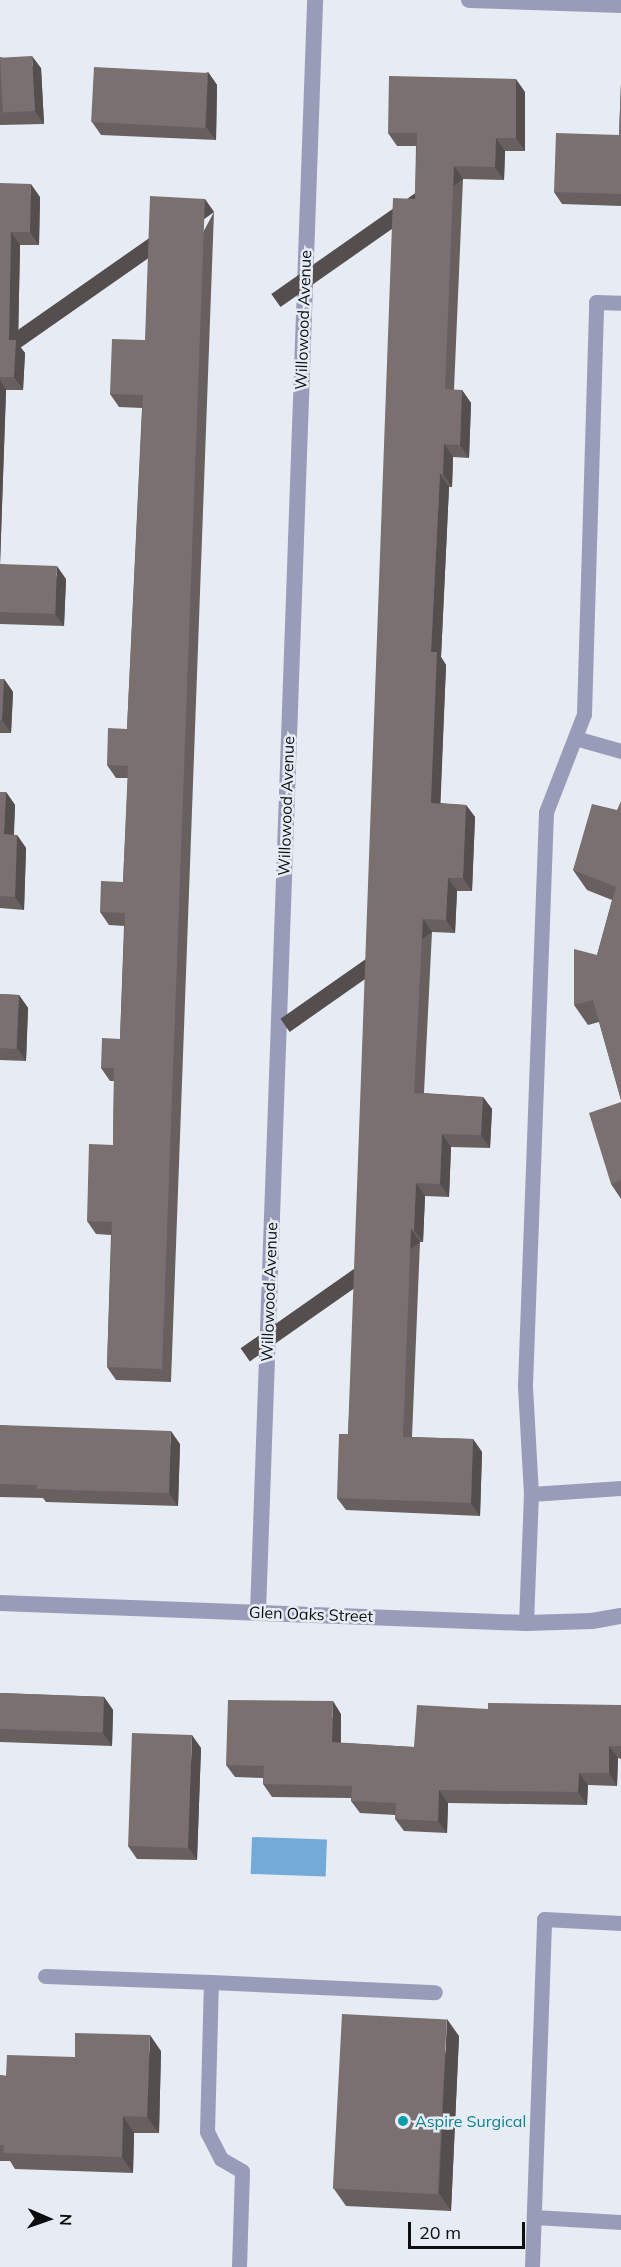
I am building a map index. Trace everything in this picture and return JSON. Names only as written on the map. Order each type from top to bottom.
[{"type":"street","name":"Willowood Avenue","points":[[258,1612],[315,0]]},
{"type":"street","points":[[469,0],[621,5]]},
{"type":"street","name":"Glen Oaks Street","points":[[0,1603],[526,1623],[592,1621],[621,1616]]},
{"type":"lane","points":[[526,1623],[531,1494],[525,1385],[546,812],[584,714],[596,302],[621,303]]},
{"type":"lane","points":[[574,738],[621,751]]},
{"type":"lane","points":[[531,1494],[621,1488]]},
{"type":"lane","points":[[532,2267],[544,1919],[621,1923]]},
{"type":"lane","points":[[45,1976],[435,1992]]},
{"type":"lane","points":[[211,1982],[207,2132],[221,2159],[242,2171],[239,2267]]},
{"type":"lane","points":[[534,2217],[621,2222]]},
{"type":"water","points":[[252,1837],[327,1840],[326,1877],[251,1874]]},
{"type":"building","points":[[32,56],[35,111],[3,113],[0,58]]},
{"type":"building","points":[[94,67],[208,73],[205,128],[91,122]]},
{"type":"building","points":[[389,76],[516,79],[516,138],[496,138],[495,167],[454,166],[445,389],[462,390],[460,445],[444,444],[443,474],[440,474],[431,652],[437,652],[431,803],[466,805],[463,878],[448,878],[446,920],[423,919],[414,1093],[483,1097],[481,1135],[442,1134],[440,1184],[416,1183],[414,1230],[411,1229],[403,1437],[473,1439],[471,1503],[337,1498],[339,1434],[348,1434],[393,198],[415,199],[417,133],[388,133]]},
{"type":"building","points":[[621,83],[621,194],[554,192],[556,133],[619,135]]},
{"type":"building","points":[[0,183],[31,184],[30,232],[11,232],[9,340],[16,340],[14,377],[0,377]]},
{"type":"building","points":[[150,196],[205,199],[162,1369],[107,1367],[112,1222],[87,1221],[89,1144],[113,1145],[114,1068],[101,1068],[102,1038],[120,1039],[125,913],[100,912],[101,881],[123,882],[128,766],[107,765],[108,728],[127,729],[143,395],[110,394],[112,339],[145,340]]},
{"type":"building","points":[[0,564],[57,566],[55,614],[0,612]]},
{"type":"building","points":[[0,679],[4,679],[2,720],[0,720]]},
{"type":"building","points":[[0,792],[6,792],[4,834],[17,835],[15,897],[0,896]]},
{"type":"building","points":[[621,801],[621,1100],[593,1000],[574,1005],[574,949],[597,955],[616,887],[573,870],[592,804],[617,810]]},
{"type":"building","points":[[0,994],[19,995],[16,1049],[0,1048]]},
{"type":"building","points":[[621,1102],[621,1180],[611,1184],[589,1113]]},
{"type":"building","points":[[0,1425],[171,1431],[169,1493],[37,1489],[37,1485],[0,1484]]},
{"type":"building","points":[[0,1693],[104,1697],[103,1733],[0,1729]]},
{"type":"building","points":[[228,1700],[333,1701],[332,1742],[414,1747],[417,1705],[488,1709],[488,1703],[621,1705],[621,1746],[609,1746],[609,1773],[579,1773],[578,1792],[439,1790],[438,1821],[395,1819],[396,1803],[351,1801],[352,1786],[263,1784],[264,1766],[226,1765]]},
{"type":"building","points":[[132,1733],[192,1735],[188,1848],[128,1846]]},
{"type":"building","name":"Aspire Surgical","points":[[342,2014],[447,2019],[438,2194],[333,2189]]},
{"type":"building","points":[[75,2033],[150,2035],[147,2117],[123,2116],[122,2157],[3,2153],[4,2145],[0,2145],[0,2075],[6,2076],[7,2055],[75,2057]]},
{"type":"place","name":"Aspire Surgical","points":[[403,2121]]}]
